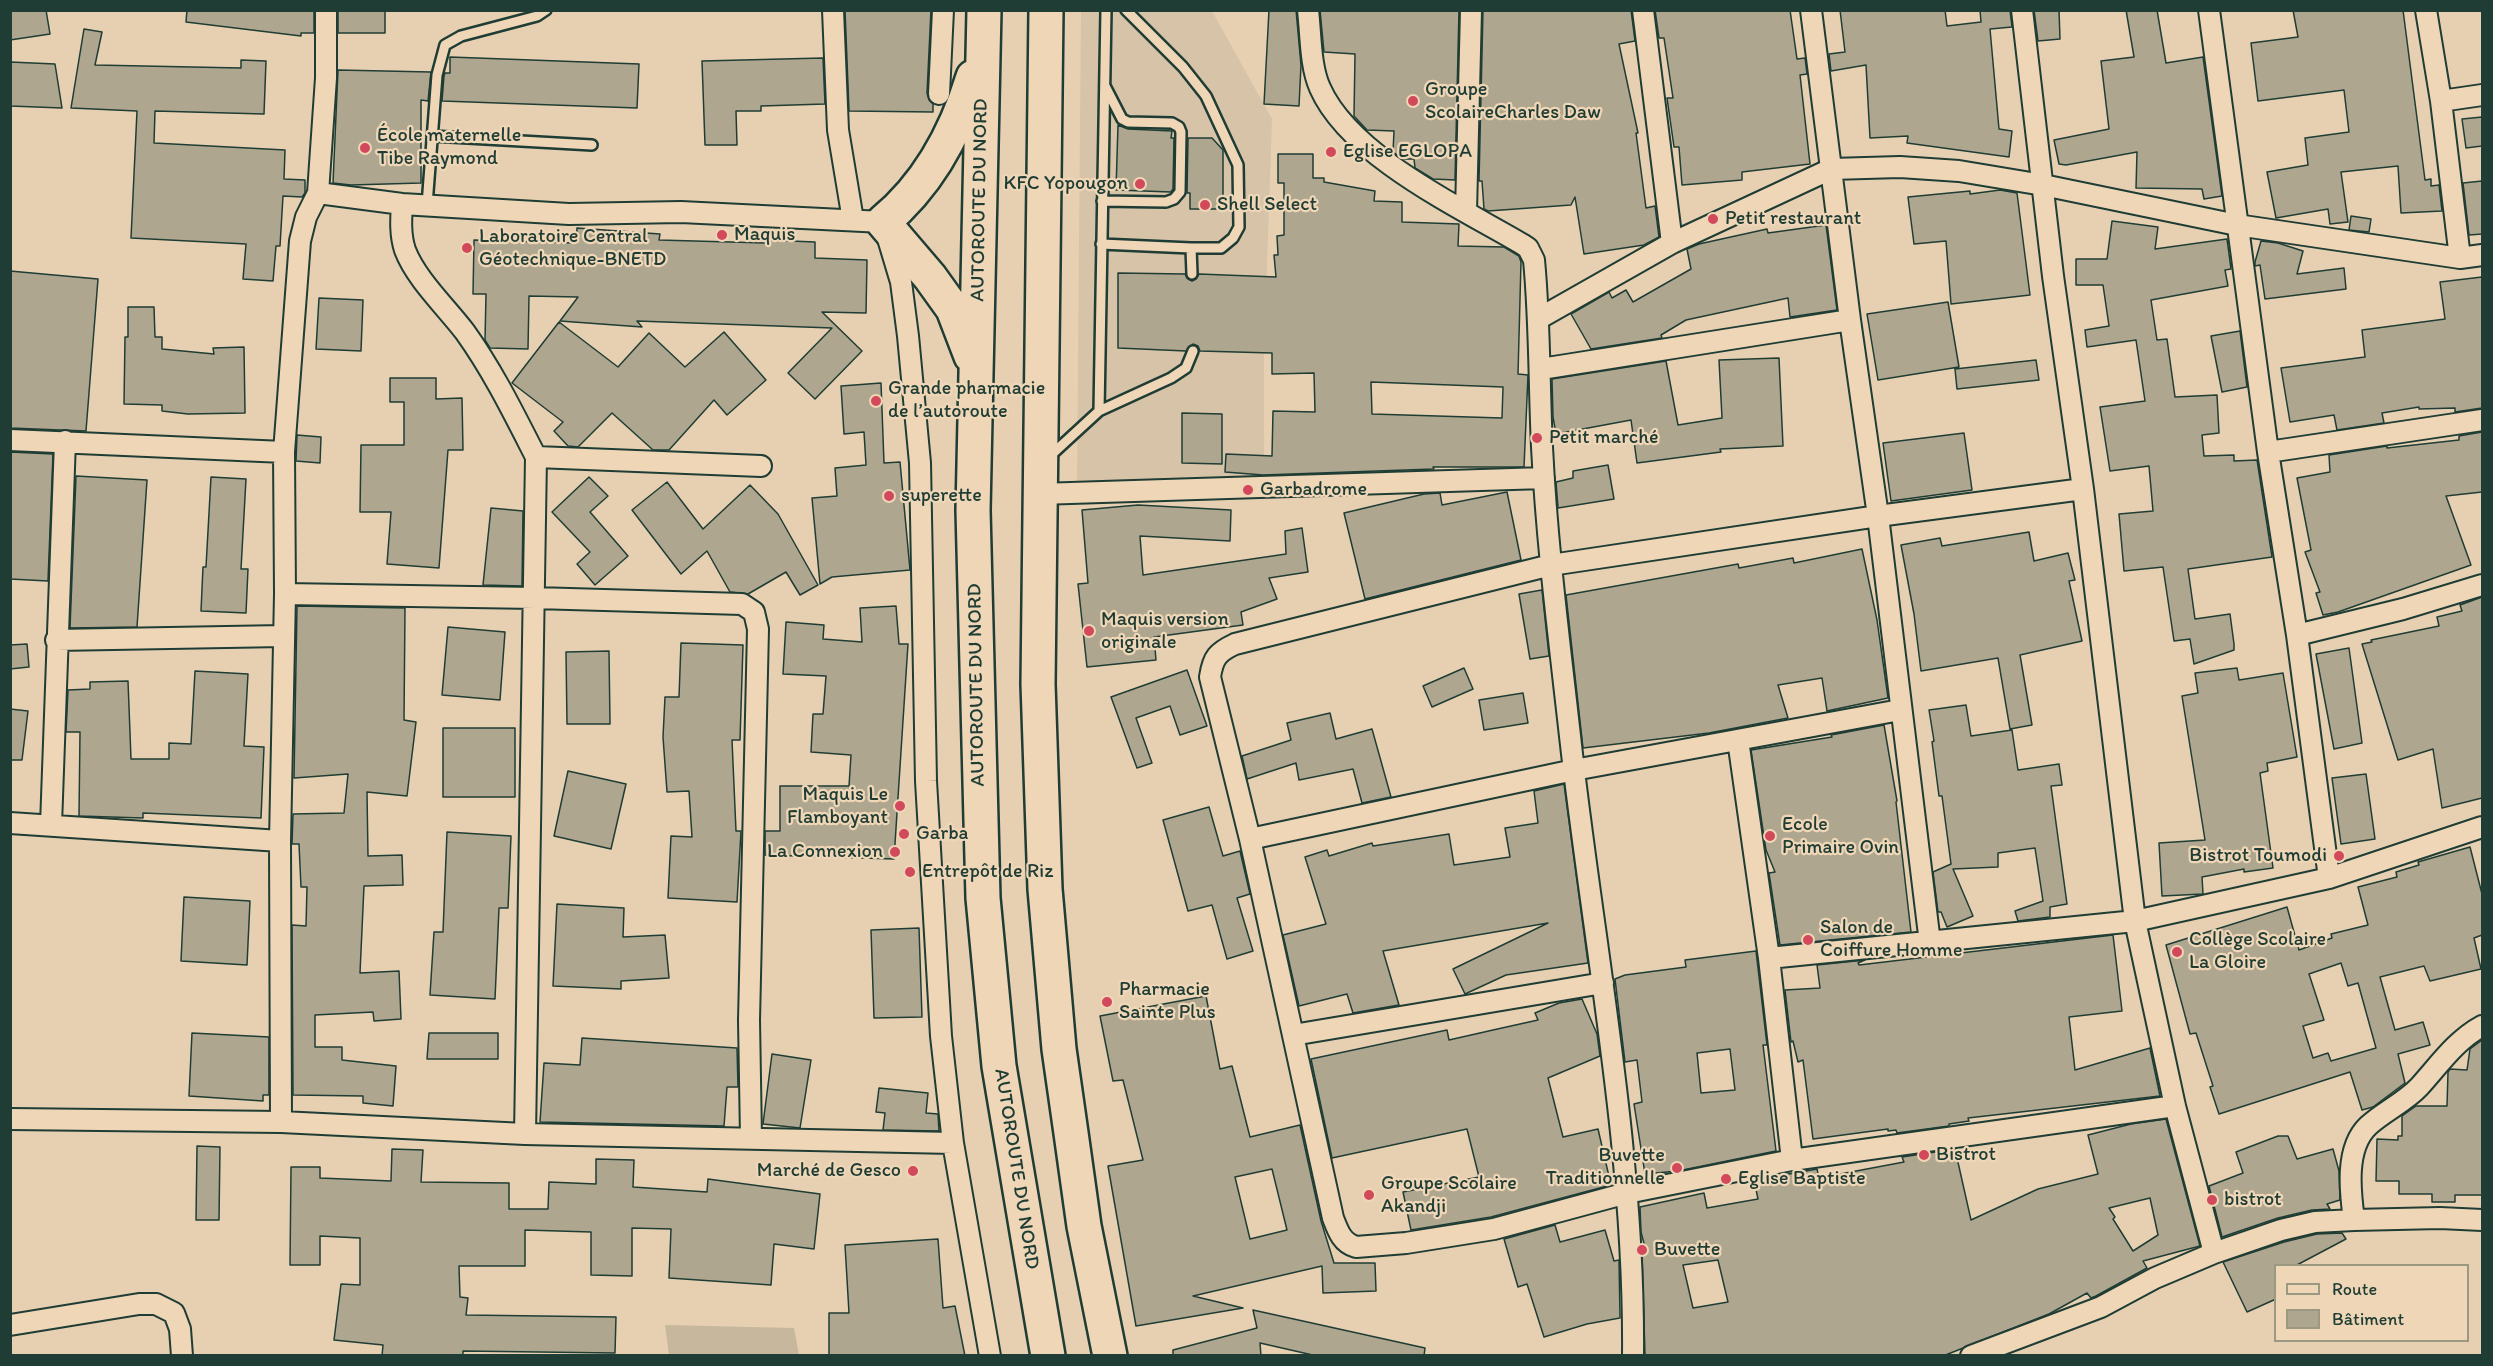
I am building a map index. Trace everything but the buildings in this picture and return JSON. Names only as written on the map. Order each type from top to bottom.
[{"type":"highway","name":"AUTOROUTE DU NORD","points":[[984,10],[973,510],[983,898],[999,1066],[1048,1356]]},
{"type":"highway","points":[[1046,10],[1038,684],[1046,901],[1059,1049],[1080,1203],[1110,1356]]},
{"type":"highway","points":[[977,371],[952,309],[930,277],[868,221],[905,204],[939,157],[961,116],[983,44]]},
{"type":"street","points":[[281,1122],[280,841],[285,594],[285,452],[300,241],[306,217],[318,193],[326,78],[326,10]]},
{"type":"street","points":[[833,10],[838,130],[868,221],[901,282],[908,336],[920,463],[923,688],[932,902],[941,1035],[953,1143],[990,1356]]},
{"type":"street","points":[[939,94],[943,10]]},
{"type":"street","points":[[1308,10],[1319,87],[1333,111],[1367,148],[1466,212],[1522,244],[1532,253],[1535,266],[1544,478],[1551,565],[1627,1193],[1634,1313],[1633,1356]]},
{"type":"street","points":[[1466,212],[1472,10]]},
{"type":"street","points":[[1642,10],[1672,243]]},
{"type":"street","points":[[1811,10],[1850,320],[1878,516],[1930,943]]},
{"type":"street","points":[[2022,10],[2053,276],[2083,489],[2135,921],[2175,1106],[2214,1253]]},
{"type":"street","points":[[2210,10],[2268,452],[2297,635],[2329,878]]},
{"type":"street","points":[[2426,10],[2441,101],[2460,258]]},
{"type":"street","points":[[2441,101],[2482,95]]},
{"type":"street","points":[[1538,320],[1672,243],[1831,169],[1900,167],[1959,171],[2043,185],[2237,225],[2460,258],[2482,255]]},
{"type":"street","points":[[318,193],[402,204],[570,214],[681,212],[868,221]]},
{"type":"street","points":[[402,204],[401,229],[406,250],[424,280],[466,333],[500,388],[536,457],[525,1134]]},
{"type":"street","points":[[1541,369],[1850,320]]},
{"type":"street","points":[[2268,452],[2482,420]]},
{"type":"street","points":[[10,440],[285,452]]},
{"type":"street","points":[[51,825],[65,441]]},
{"type":"street","points":[[536,457],[761,466]]},
{"type":"street","points":[[1039,480],[1544,478]]},
{"type":"street","points":[[2083,489],[1878,516],[1551,565],[1235,644],[1220,651],[1213,659],[1210,677],[1251,838],[1333,1218],[1342,1239],[1350,1245],[1356,1247],[1406,1243],[1494,1229],[1627,1193],[1792,1160],[2175,1106]]},
{"type":"street","points":[[2297,635],[2403,609],[2482,585]]},
{"type":"street","points":[[285,594],[535,597],[742,604],[754,612],[758,629],[750,1008],[752,1138]]},
{"type":"street","points":[[56,640],[283,636]]},
{"type":"street","points":[[1251,838],[1574,770],[1900,710]]},
{"type":"street","points":[[1738,740],[1768,958],[1792,1160]]},
{"type":"street","points":[[10,823],[280,841]]},
{"type":"street","points":[[1768,958],[2135,921],[2329,878],[2482,827]]},
{"type":"street","points":[[1293,1035],[1603,983]]},
{"type":"street","points":[[2354,1220],[2350,1170],[2356,1146],[2366,1128],[2418,1088],[2443,1057],[2474,1030],[2482,1026]]},
{"type":"street","points":[[10,1119],[281,1122],[525,1134],[953,1143]]},
{"type":"street","points":[[1971,1356],[2101,1307],[2155,1278],[2214,1253],[2281,1230],[2316,1222],[2354,1220],[2482,1220]]},
{"type":"street","points":[[10,1325],[139,1304],[156,1304],[174,1313],[180,1329],[182,1356]]},
{"type":"lane","points":[[427,205],[437,75],[445,45],[460,36],[537,16],[546,10]]},
{"type":"lane","points":[[1099,411],[1106,10]]},
{"type":"lane","points":[[1101,244],[1221,248],[1233,238],[1239,227],[1238,165],[1206,96],[1183,67],[1126,10]]},
{"type":"lane","points":[[1102,201],[1166,202],[1174,199],[1180,192],[1181,132],[1179,127],[1172,123],[1128,122],[1122,119],[1105,84]]},
{"type":"lane","points":[[432,136],[592,145]]},
{"type":"lane","points":[[1191,248],[1192,274]]},
{"type":"lane","points":[[1039,480],[1099,411],[1171,378],[1186,368],[1193,351]]},
{"type":"shaded area","points":[[1081,11],[1212,11],[1272,119],[1264,353],[1264,475],[1259,480],[1077,481]]},
{"type":"shaded area","points":[[665,1325],[794,1328],[799,1355],[669,1355]]},
{"type":"place","name":"Groupe ScolaireCharles Daw","points":[[1413,101]]},
{"type":"place","name":"École maternelle Tibe Raymond","points":[[365,148]]},
{"type":"place","name":"Eglise EGLOPA","points":[[1331,152]]},
{"type":"place","name":"KFC Yopougon","points":[[1140,184]]},
{"type":"place","name":"Shell Select","points":[[1205,205]]},
{"type":"place","name":"Petit restaurant","points":[[1713,219]]},
{"type":"place","name":"Maquis","points":[[722,235]]},
{"type":"place","name":"Laboratoire Central Géotechnique-BNETD","points":[[467,248]]},
{"type":"place","name":"Grande pharmacie de l’autoroute","points":[[876,401]]},
{"type":"place","name":"Petit marché","points":[[1537,438]]},
{"type":"place","name":"Garbadrome","points":[[1248,490]]},
{"type":"place","name":"superette","points":[[889,496]]},
{"type":"place","name":"Maquis version originale","points":[[1089,631]]},
{"type":"place","name":"Maquis Le Flamboyant","points":[[900,806]]},
{"type":"place","name":"Garba","points":[[904,834]]},
{"type":"place","name":"Ecole Primaire Ovin","points":[[1770,836]]},
{"type":"place","name":"La Connexion","points":[[895,852]]},
{"type":"place","name":"Bistrot Toumodi","points":[[2339,856]]},
{"type":"place","name":"Entrepôt de Riz","points":[[910,872]]},
{"type":"place","name":"Salon de Coiffure Homme","points":[[1808,940]]},
{"type":"place","name":"Collège Scolaire La Gloire","points":[[2177,952]]},
{"type":"place","name":"Pharmacie Sainte Plus","points":[[1107,1002]]},
{"type":"place","name":"Bistrot","points":[[1924,1155]]},
{"type":"place","name":"Buvette Traditionnelle","points":[[1677,1168]]},
{"type":"place","name":"Marché de Gesco","points":[[913,1171]]},
{"type":"place","name":"Eglise Baptiste","points":[[1726,1179]]},
{"type":"place","name":"Groupe Scolaire Akandji","points":[[1369,1195]]},
{"type":"place","name":"bistrot","points":[[2212,1200]]},
{"type":"place","name":"Buvette","points":[[1642,1250]]}]
